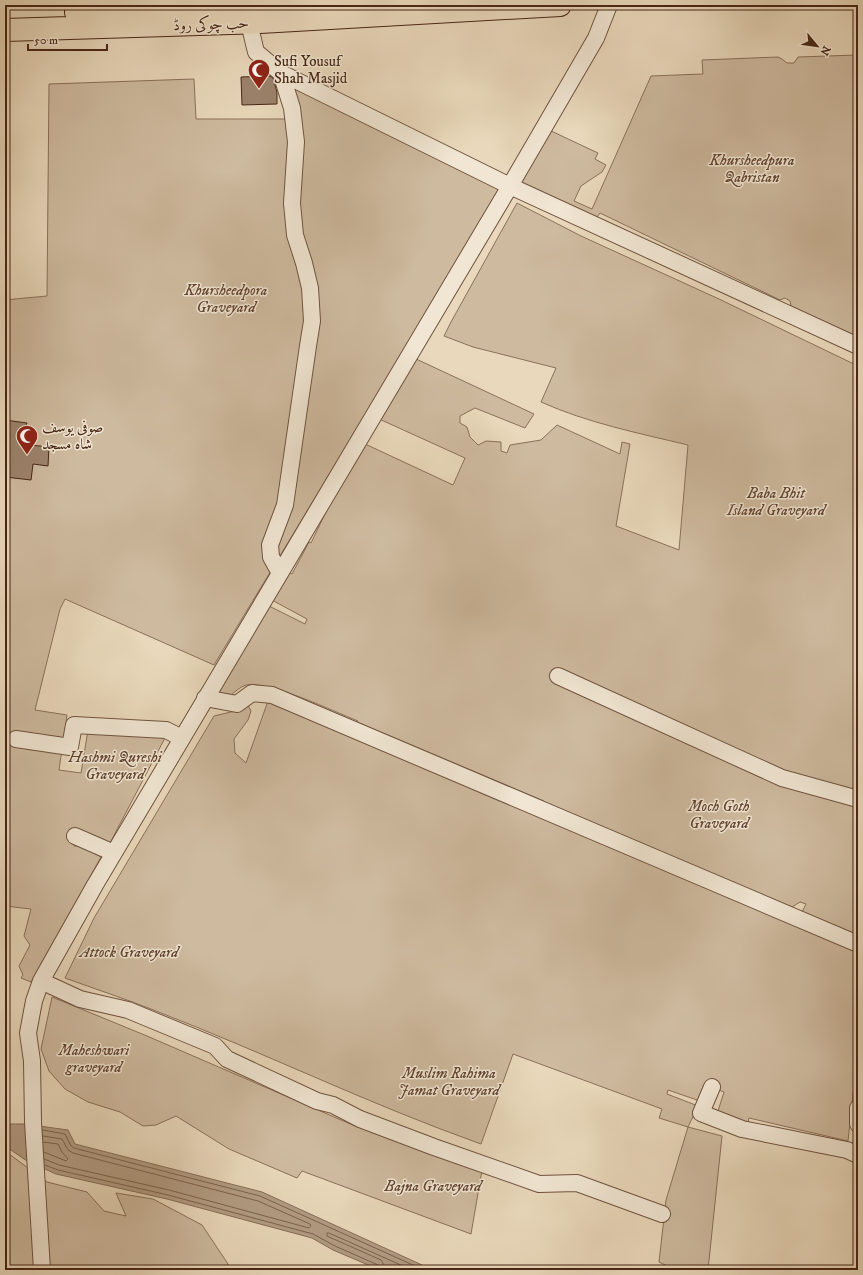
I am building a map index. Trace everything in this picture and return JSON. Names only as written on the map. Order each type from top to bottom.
[{"type":"highway","points":[[5,15],[273,5]]},
{"type":"highway","name":"حب چوکی روڈ","points":[[5,30],[249,23],[560,5]]},
{"type":"street","points":[[42,1270],[36,1189],[32,1061],[28,1033],[34,1002],[41,981],[205,698],[510,186],[596,38],[610,5]]},
{"type":"street","points":[[249,23],[256,52],[281,73],[510,186],[858,346]]},
{"type":"street","points":[[280,573],[271,557],[270,545],[285,505],[312,322],[310,288],[304,263],[294,235],[292,202],[296,142],[292,108],[281,73]]},
{"type":"street","points":[[558,676],[782,778],[858,799]]},
{"type":"street","points":[[205,698],[236,704],[252,693],[272,695],[858,944]]},
{"type":"street","points":[[16,739],[70,747],[74,725],[166,730],[182,738]]},
{"type":"street","points":[[75,836],[114,853]]},
{"type":"street","points":[[41,981],[80,999],[128,1010],[215,1046],[227,1059],[317,1101],[333,1105],[360,1119],[434,1147],[539,1184],[577,1182],[662,1214]]},
{"type":"street","points":[[712,1087],[701,1113],[742,1129],[847,1150],[858,1155]]},
{"type":"street","points":[[858,1108],[858,1124]]},
{"type":"green space","name":"Khursheedpura Qabristan","points":[[858,55],[858,338],[791,306],[790,301],[785,298],[780,300],[600,213],[594,221],[527,189],[521,180],[549,130],[598,153],[595,159],[606,165],[602,172],[581,186],[574,201],[592,209],[651,76],[703,74],[702,60],[778,57],[787,63],[794,63],[798,57]]},
{"type":"green space","name":"Khursheedpora Graveyard","points":[[194,79],[196,119],[289,119],[290,85],[504,185],[214,665],[65,599],[60,609],[35,710],[67,715],[59,770],[81,773],[88,730],[166,736],[110,843],[75,833],[74,846],[81,846],[101,857],[31,982],[21,978],[23,975],[19,966],[30,945],[24,936],[31,909],[5,906],[5,300],[47,296],[49,84]]},
{"type":"green space","points":[[517,203],[581,236],[719,299],[858,366],[858,935],[802,912],[806,904],[800,902],[792,907],[548,805],[544,801],[302,698],[270,687],[256,685],[246,685],[231,695],[220,693],[220,686],[267,605],[305,624],[307,619],[270,599],[285,570],[292,574],[309,542],[311,543],[337,489],[363,443],[453,485],[465,458],[377,418],[391,395],[398,392],[396,386],[414,358],[534,414],[525,428],[475,408],[460,416],[460,423],[467,427],[470,437],[478,445],[486,441],[501,442],[501,451],[507,453],[510,445],[541,440],[557,425],[620,454],[622,442],[630,444],[616,526],[679,550],[688,445],[595,422],[541,402],[556,368],[473,347],[444,336]]},
{"type":"green space","points":[[268,701],[858,952],[858,1045],[848,1141],[749,1118],[748,1122],[743,1125],[718,1111],[724,1092],[716,1089],[700,1101],[668,1090],[667,1094],[698,1106],[688,1127],[659,1118],[662,1109],[513,1054],[481,1144],[399,1113],[197,1027],[65,978],[94,918],[214,716],[239,710],[248,705],[251,711],[248,720],[234,739],[235,753],[246,763]]},
{"type":"green space","points":[[52,997],[147,1036],[355,1126],[482,1170],[471,1234],[302,1171],[297,1178],[229,1149],[176,1116],[156,1125],[143,1126],[120,1112],[88,1102],[65,1089],[49,1071],[41,1049]]},
{"type":"green space","points":[[688,1127],[722,1136],[708,1270],[676,1270],[659,1262],[666,1200]]},
{"type":"green space","points":[[5,1151],[47,1182],[87,1192],[104,1211],[126,1216],[116,1193],[153,1199],[202,1225],[232,1270],[5,1270]]},
{"type":"water","points":[[5,1124],[25,1124],[68,1130],[75,1144],[262,1192],[433,1270],[380,1270],[333,1250],[312,1238],[167,1199],[56,1174],[27,1161],[5,1146]]},
{"type":"building","name":"Sufi Yousuf Shah Masjid","points":[[270,76],[273,78],[277,92],[277,104],[242,105],[241,77]]},
{"type":"building","name":"صوفی یوسف شاہ مسجد","points":[[5,420],[27,423],[25,428],[33,429],[30,445],[49,447],[48,466],[33,464],[31,480],[5,477]]},
{"type":"place","name":"Sufi Yousuf Shah Masjid","points":[[259,90]]},
{"type":"place","name":"صوفی یوسف شاہ مسجد","points":[[27,456]]},
{"type":"park label","name":"Baba Bhit Island Graveyard","points":[[776,502]]},
{"type":"park label","name":"Hashmi Qureshi Graveyard","points":[[115,766]]},
{"type":"park label","name":"Moch Goth Graveyard","points":[[719,814]]},
{"type":"park label","name":"Attock Graveyard","points":[[129,952]]},
{"type":"park label","name":"Maheshwari graveyard","points":[[94,1058]]},
{"type":"park label","name":"Muslim Rahima Jamat Graveyard","points":[[449,1082]]},
{"type":"park label","name":"Bajna Graveyard","points":[[433,1186]]}]
